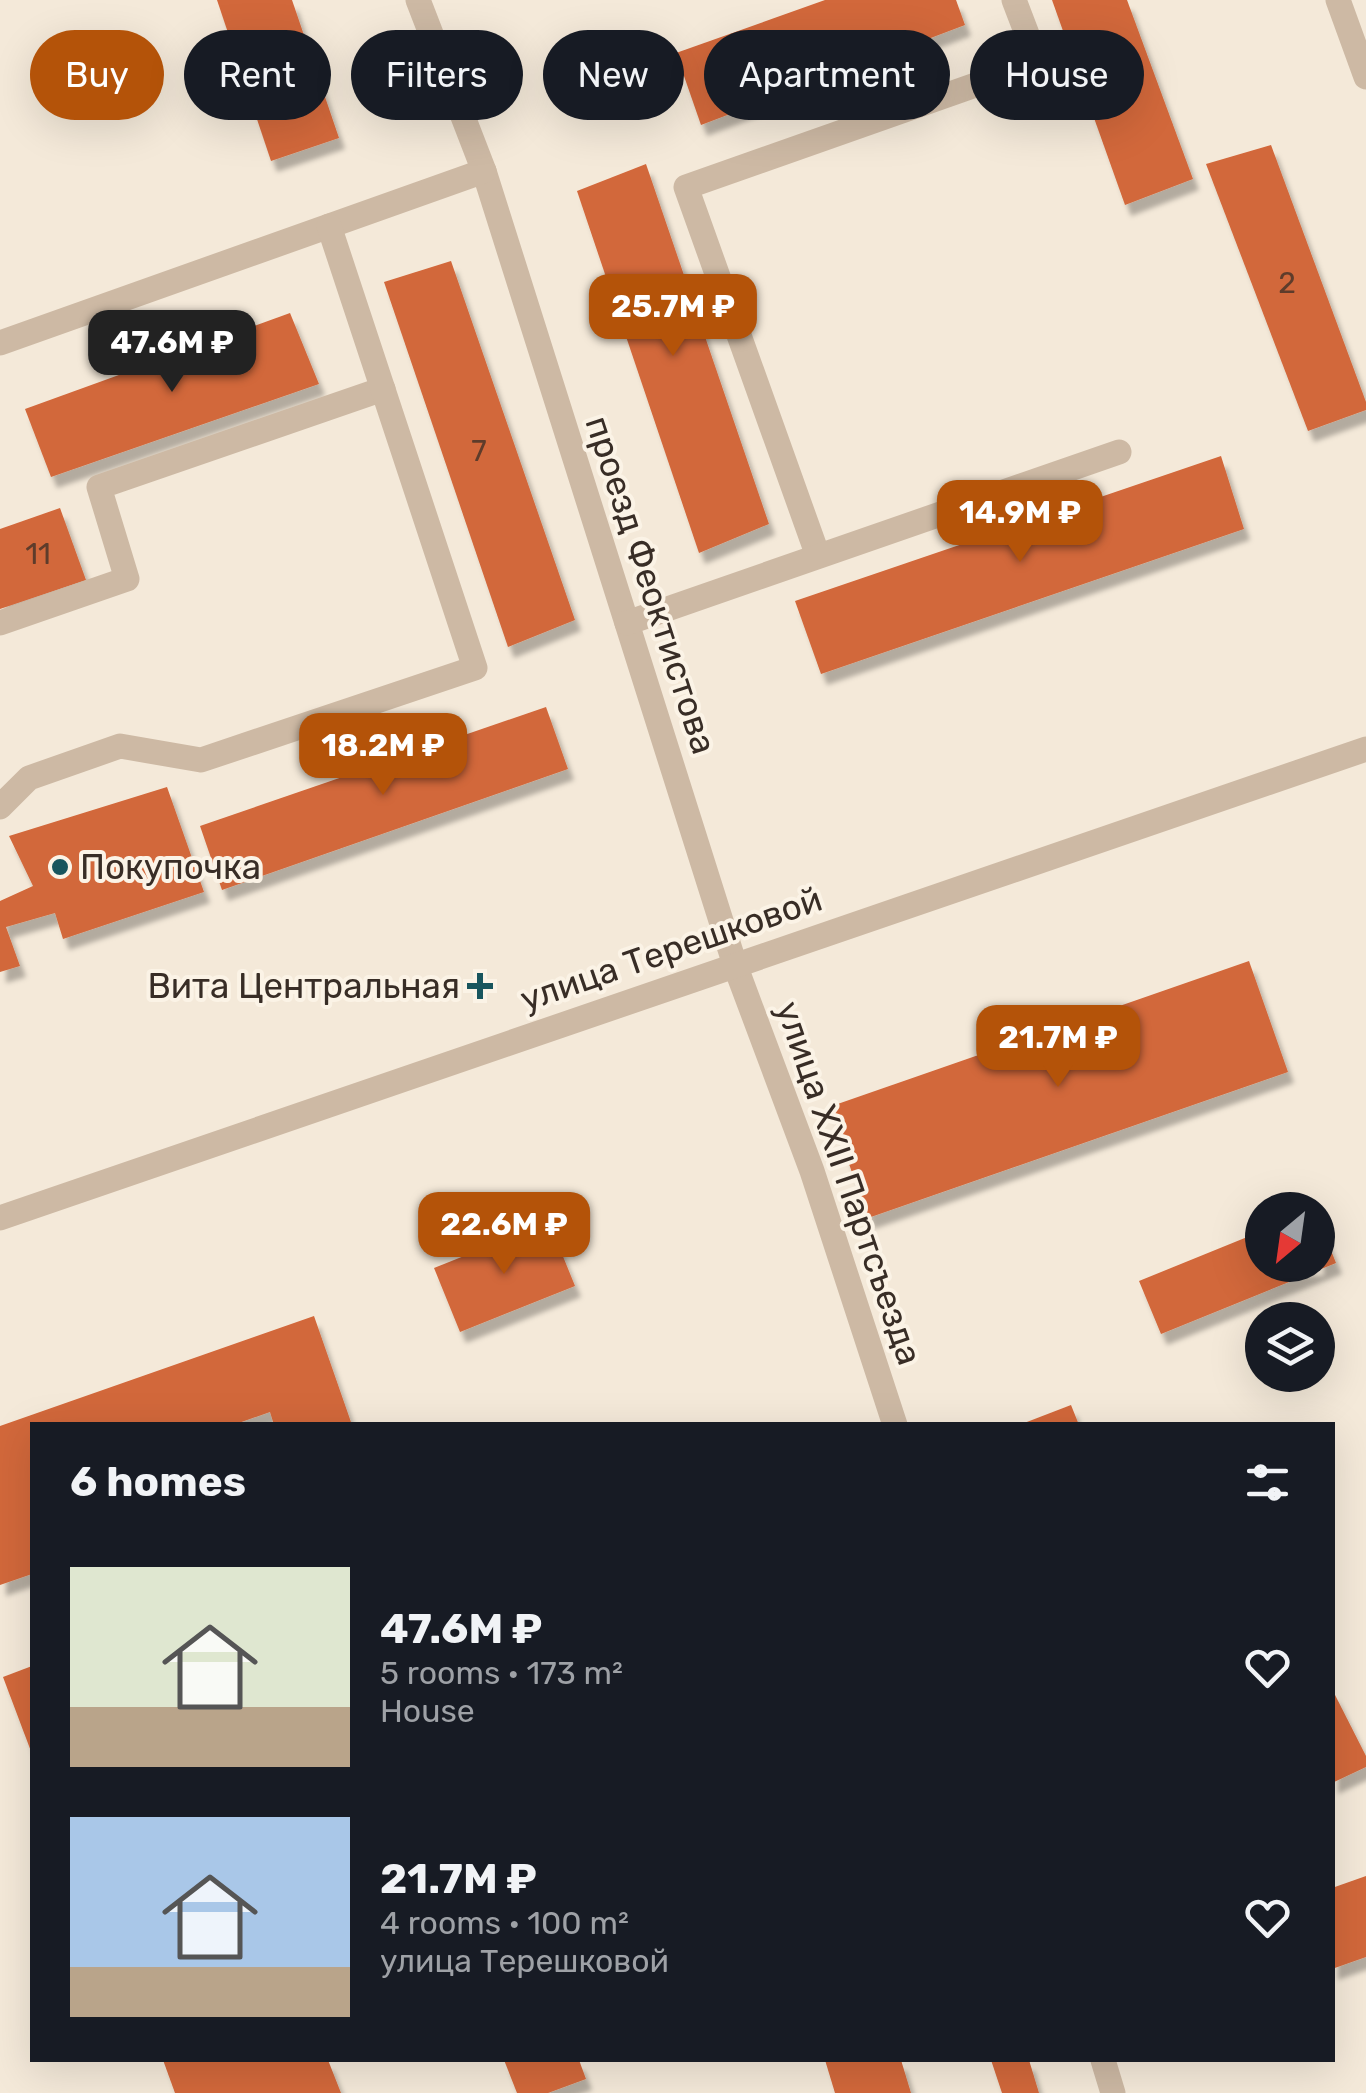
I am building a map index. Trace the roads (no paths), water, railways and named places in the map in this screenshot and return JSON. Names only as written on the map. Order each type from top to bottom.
[{"type":"street","name":"проезд Феоктистова","points":[[418,0],[484,171],[735,965]]},
{"type":"street","points":[[818,556],[686,187],[1038,63],[1014,0]]},
{"type":"street","points":[[1338,0],[1366,77]]},
{"type":"street","points":[[0,343],[484,171]]},
{"type":"street","points":[[0,807],[28,778],[120,746],[201,760],[476,668],[329,226]]},
{"type":"street","points":[[0,624],[127,580],[99,487],[383,389]]},
{"type":"street","points":[[626,622],[1119,452]]},
{"type":"street","name":"улица Терешковой","points":[[0,1218],[1366,749]]},
{"type":"street","name":"улица XXII Партсъезда","points":[[735,965],[812,1171],[894,1422]]},
{"type":"street","points":[[1103,2062],[1113,2093]]},
{"type":"place","name":"Покупочка","points":[[60,867]]},
{"type":"place","name":"Вита Центральная","points":[[480,986]]}]
